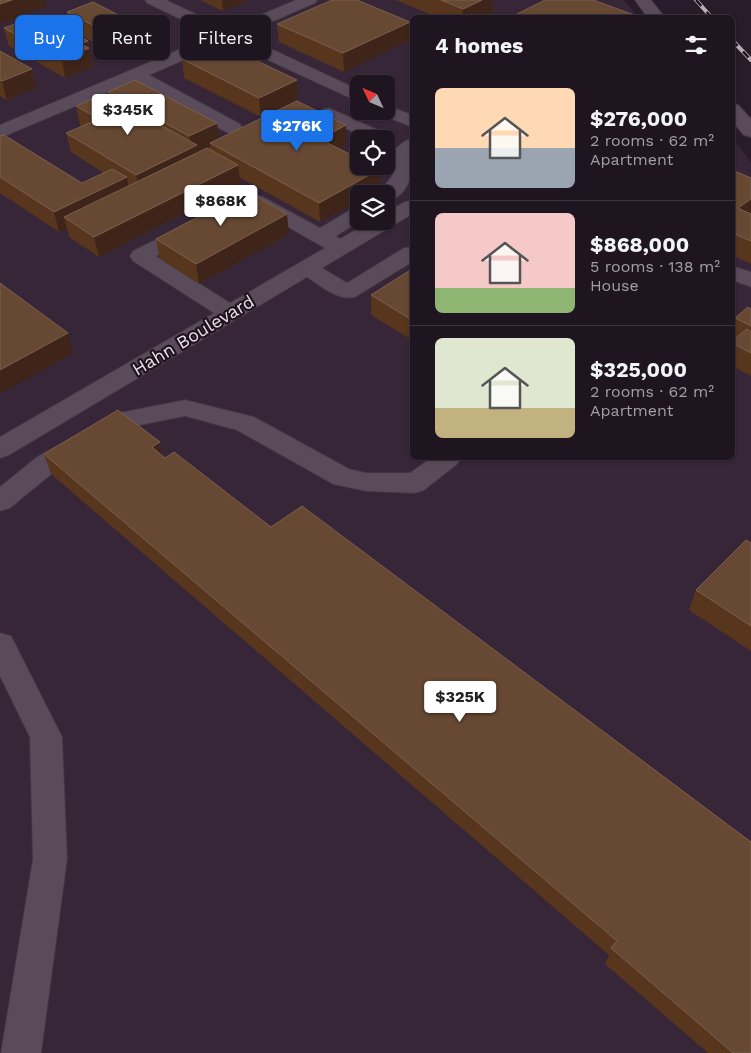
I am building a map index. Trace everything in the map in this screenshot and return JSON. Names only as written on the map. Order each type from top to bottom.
[{"type":"street","points":[[153,0],[185,15]]},
{"type":"street","points":[[271,16],[309,0]]},
{"type":"street","points":[[643,0],[656,15]]},
{"type":"street","points":[[4,126],[180,55]]},
{"type":"street","points":[[271,56],[350,93]]},
{"type":"street","points":[[134,74],[233,128]]},
{"type":"street","points":[[735,112],[751,131]]},
{"type":"street","points":[[330,113],[364,130]]},
{"type":"street","points":[[395,114],[410,121]]},
{"type":"street","points":[[395,143],[408,147],[403,176],[395,188]]},
{"type":"street","points":[[235,208],[252,199],[341,248]]},
{"type":"street","name":"Hahn Boulevard","points":[[395,216],[410,207]]},
{"type":"street","points":[[320,237],[350,219]]},
{"type":"street","points":[[209,221],[140,256],[230,313]]},
{"type":"street","name":"Hahn Boulevard","points":[[0,449],[371,230]]},
{"type":"street","points":[[307,268],[347,292],[410,254]]},
{"type":"street","points":[[735,273],[751,280]]},
{"type":"street","points":[[0,501],[46,464],[128,419],[185,408],[245,423],[342,477],[366,482],[415,483],[445,460]]},
{"type":"street","points":[[0,645],[46,738],[50,859],[21,1053]]},
{"type":"shaded area","points":[[0,0],[624,0],[636,15],[410,15],[410,460],[735,460],[735,141],[751,162],[751,1053],[0,1053]]},
{"type":"building","points":[[0,0],[12,0],[0,4]]},
{"type":"building","points":[[332,0],[357,0],[410,22],[343,53],[277,24]]},
{"type":"building","points":[[441,0],[482,0],[463,9]]},
{"type":"building","points":[[545,0],[593,0],[634,15],[515,15]]},
{"type":"building","points":[[93,2],[118,15],[93,15],[93,25],[83,20],[83,15],[73,15],[67,12]]},
{"type":"building","points":[[15,24],[15,34],[4,28]]},
{"type":"building","points":[[0,51],[32,69],[2,81],[0,80]]},
{"type":"building","points":[[184,60],[255,60],[297,80],[259,98]]},
{"type":"building","points":[[135,80],[217,123],[189,136],[108,92]]},
{"type":"building","points":[[104,94],[197,145],[136,175],[66,133],[99,119],[76,106]]},
{"type":"building","points":[[297,101],[346,125],[320,139],[350,154],[350,175],[369,175],[319,203],[210,143]]},
{"type":"building","points":[[4,135],[82,183],[112,169],[127,177],[54,212],[0,177],[0,136]]},
{"type":"building","points":[[207,148],[238,165],[94,237],[64,217]]},
{"type":"building","points":[[735,171],[751,178],[751,199],[738,208],[751,214],[751,241],[735,234]]},
{"type":"building","points":[[247,191],[287,214],[196,264],[156,239]]},
{"type":"building","points":[[410,270],[410,319],[371,295]]},
{"type":"building","points":[[0,283],[68,333],[0,370]]},
{"type":"building","points":[[748,307],[751,309],[751,326],[735,318]]},
{"type":"building","points":[[747,329],[751,332],[751,353],[735,345],[735,339]]},
{"type":"building","points":[[118,410],[160,442],[152,447],[165,458],[174,452],[271,527],[302,506],[751,842],[751,1053],[733,1053],[611,948],[617,941],[44,454]]},
{"type":"building","points":[[746,540],[751,543],[751,626],[696,590]]},
{"type":"railway","points":[[696,0],[709,15]]},
{"type":"railway","points":[[735,43],[751,60]]}]
